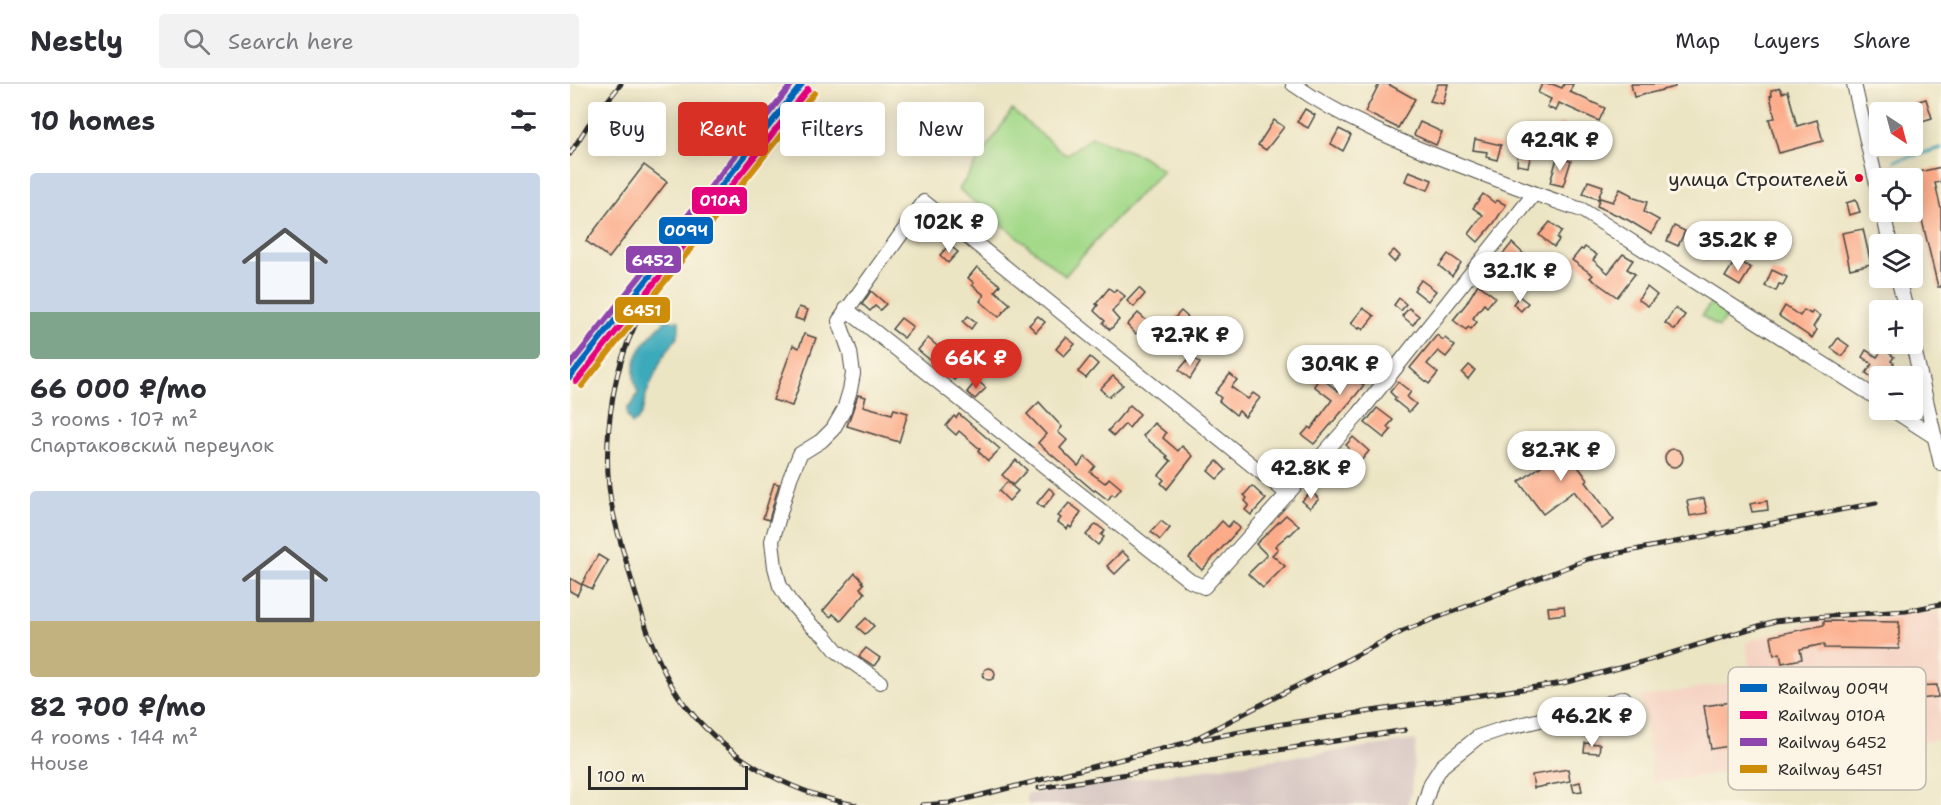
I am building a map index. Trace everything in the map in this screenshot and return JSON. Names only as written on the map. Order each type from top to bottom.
[{"type":"street","points":[[1293,84],[1311,97],[1352,119],[1406,144],[1534,194],[1582,210],[1869,393]]},
{"type":"street","points":[[1858,86],[1874,168]]},
{"type":"street","points":[[846,309],[1190,581],[1204,587],[1359,414],[1534,194]]},
{"type":"street","points":[[880,682],[837,651],[790,602],[780,586],[772,541],[790,478],[800,454],[821,441],[844,410],[853,374],[850,352],[839,321],[924,202],[1287,494]]},
{"type":"street","points":[[1915,354],[1941,464]]},
{"type":"street","points":[[1909,420],[1935,437]]},
{"type":"street","points":[[1424,805],[1431,783],[1442,766],[1478,737],[1540,720],[1562,719],[1624,698]]},
{"type":"shaded area","points":[[1940,612],[1941,739],[1926,741],[1926,667],[1749,667],[1746,642],[1822,619]]},
{"type":"shaded area","points":[[1728,684],[1728,772],[1654,783],[1641,697]]},
{"type":"shaded area","points":[[1416,740],[1411,793],[1407,805],[1028,805],[1026,794]]},
{"type":"green space","points":[[1012,110],[1066,155],[1092,137],[1142,156],[1163,171],[1114,220],[1065,276],[959,189],[981,156],[984,156],[984,152]]},
{"type":"green space","points":[[1713,299],[1730,311],[1719,327],[1702,316]]},
{"type":"water","points":[[666,320],[679,321],[678,333],[656,371],[640,417],[632,424],[627,415],[628,407],[632,405],[638,393],[635,382],[635,361],[644,344]]},
{"type":"building","points":[[1379,84],[1388,84],[1415,99],[1398,128],[1365,112]]},
{"type":"building","points":[[1438,84],[1448,84],[1443,104],[1430,101]]},
{"type":"building","points":[[1542,84],[1552,84],[1562,88],[1564,84],[1573,84],[1570,92],[1605,108],[1599,121],[1559,103],[1556,111],[1547,107],[1551,99],[1538,93]]},
{"type":"building","points":[[1631,84],[1675,84],[1675,87],[1634,97]]},
{"type":"building","points":[[1780,88],[1782,93],[1788,91],[1797,126],[1817,120],[1823,141],[1779,153],[1769,119],[1775,118],[1770,96],[1772,95],[1771,90]]},
{"type":"building","points":[[1926,99],[1932,118],[1923,121],[1923,102],[1915,102]]},
{"type":"building","points":[[1305,109],[1315,115],[1308,128],[1297,122]]},
{"type":"building","points":[[1274,120],[1284,127],[1266,150],[1258,145]]},
{"type":"building","points":[[1420,122],[1442,132],[1436,145],[1414,135]]},
{"type":"building","points":[[1560,124],[1568,127],[1565,137],[1557,134]]},
{"type":"building","points":[[1339,129],[1351,135],[1343,151],[1331,144]]},
{"type":"building","points":[[1475,139],[1501,145],[1497,160],[1486,157],[1487,152],[1473,150]]},
{"type":"building","points":[[1518,151],[1531,154],[1528,167],[1517,165]]},
{"type":"building","points":[[1557,158],[1571,161],[1563,186],[1550,183]]},
{"type":"building","points":[[644,165],[667,182],[609,258],[586,241]]},
{"type":"building","points":[[1941,167],[1941,182],[1935,183],[1941,209],[1941,287],[1938,287],[1922,222],[1923,171]]},
{"type":"building","points":[[1409,171],[1432,180],[1428,190],[1405,181]]},
{"type":"building","points":[[1588,181],[1603,186],[1598,199],[1583,194]]},
{"type":"building","points":[[1620,189],[1632,195],[1631,197],[1647,202],[1644,212],[1659,220],[1651,234],[1628,220],[1597,206],[1600,198],[1613,202]]},
{"type":"building","points":[[1483,194],[1495,203],[1497,200],[1506,205],[1478,242],[1469,234],[1483,215],[1473,208]]},
{"type":"building","points":[[1856,200],[1860,212],[1849,215],[1846,203]]},
{"type":"building","points":[[920,222],[929,230],[920,241],[912,234]]},
{"type":"building","points":[[1550,222],[1562,231],[1554,247],[1539,235]]},
{"type":"building","points":[[1721,224],[1743,232],[1733,253],[1719,246],[1709,259],[1696,253],[1704,236],[1714,241]]},
{"type":"building","points":[[1674,226],[1685,231],[1678,246],[1667,241]]},
{"type":"building","points":[[1863,229],[1869,264],[1850,269],[1842,233]]},
{"type":"building","points":[[1512,243],[1526,256],[1509,278],[1494,265]]},
{"type":"building","points":[[949,245],[958,252],[948,263],[940,255]]},
{"type":"building","points":[[1585,247],[1597,255],[1593,260],[1608,273],[1623,254],[1633,260],[1627,269],[1635,274],[1617,297],[1590,278],[1593,275],[1572,260]]},
{"type":"building","points":[[1394,250],[1400,256],[1394,262],[1388,256]]},
{"type":"building","points":[[1448,254],[1461,263],[1452,276],[1439,266]]},
{"type":"building","points":[[1736,259],[1751,268],[1740,286],[1725,277]]},
{"type":"building","points":[[977,267],[1000,285],[995,291],[1010,304],[999,317],[980,301],[984,295],[972,285],[974,283],[968,278]]},
{"type":"building","points":[[1557,269],[1564,275],[1557,284],[1550,279]]},
{"type":"building","points":[[1772,270],[1787,277],[1783,285],[1779,284],[1776,291],[1765,286]]},
{"type":"building","points":[[1421,280],[1436,291],[1428,301],[1414,290]]},
{"type":"building","points":[[1478,284],[1495,297],[1487,307],[1484,304],[1473,318],[1477,322],[1471,329],[1468,327],[1466,330],[1453,320]]},
{"type":"building","points":[[1647,287],[1657,295],[1648,306],[1638,299]]},
{"type":"building","points":[[1109,288],[1114,292],[1116,289],[1125,296],[1112,312],[1119,320],[1110,330],[1103,323],[1105,321],[1094,311],[1098,305],[1096,304]]},
{"type":"building","points":[[1139,288],[1145,294],[1134,307],[1127,301]]},
{"type":"building","points":[[871,291],[886,304],[880,310],[875,306],[870,311],[862,304]]},
{"type":"building","points":[[1519,296],[1528,303],[1521,311],[1513,304]]},
{"type":"building","points":[[1399,298],[1406,304],[1401,311],[1394,305]]},
{"type":"building","points":[[1785,306],[1800,316],[1804,310],[1811,314],[1813,311],[1820,316],[1813,327],[1817,330],[1812,338],[1779,316]]},
{"type":"building","points":[[799,307],[808,310],[804,321],[795,318]]},
{"type":"building","points":[[1363,308],[1374,316],[1363,330],[1351,323]]},
{"type":"building","points":[[1409,308],[1419,316],[1413,325],[1402,316]]},
{"type":"building","points":[[1675,308],[1685,315],[1675,330],[1665,323]]},
{"type":"building","points":[[1181,311],[1191,320],[1179,333],[1169,324]]},
{"type":"building","points":[[1138,313],[1147,321],[1136,334],[1127,325]]},
{"type":"building","points":[[968,316],[976,322],[971,329],[963,322]]},
{"type":"building","points":[[1038,316],[1045,322],[1036,332],[1029,325]]},
{"type":"building","points":[[901,318],[913,327],[904,338],[892,329]]},
{"type":"building","points":[[804,334],[816,338],[792,406],[773,400],[793,345],[799,348]]},
{"type":"building","points":[[1437,335],[1455,346],[1446,357],[1438,351],[1427,364],[1438,373],[1429,384],[1410,368]]},
{"type":"building","points":[[1066,337],[1075,344],[1064,356],[1056,349]]},
{"type":"building","points":[[928,338],[965,370],[959,377],[954,380],[918,350]]},
{"type":"building","points":[[1838,338],[1849,346],[1842,356],[1831,348]]},
{"type":"building","points":[[1866,350],[1877,357],[1879,354],[1890,354],[1894,357],[1891,361],[1894,363],[1892,366],[1871,366],[1872,364],[1862,357]]},
{"type":"building","points":[[1364,352],[1378,363],[1361,383],[1364,385],[1314,444],[1302,435],[1309,427],[1311,429],[1332,400],[1314,386],[1320,377],[1338,391],[1356,368],[1353,366]]},
{"type":"building","points":[[1191,356],[1200,363],[1190,379],[1179,370]]},
{"type":"building","points":[[1090,357],[1098,364],[1086,378],[1078,372]]},
{"type":"building","points":[[1313,363],[1322,370],[1317,377],[1308,370]]},
{"type":"building","points":[[1469,365],[1475,370],[1468,379],[1462,373]]},
{"type":"building","points":[[1230,374],[1237,380],[1231,387],[1248,399],[1253,393],[1260,398],[1245,417],[1239,411],[1236,415],[1219,401],[1221,398],[1215,393]]},
{"type":"building","points":[[1113,376],[1123,385],[1109,397],[1100,389]]},
{"type":"building","points":[[977,380],[986,388],[975,399],[967,392]]},
{"type":"building","points":[[1398,382],[1411,392],[1407,397],[1416,404],[1409,412],[1394,400],[1396,398],[1390,392]]},
{"type":"building","points":[[858,395],[866,397],[863,406],[892,414],[894,409],[908,413],[899,442],[847,426]]},
{"type":"building","points":[[1039,402],[1062,427],[1058,432],[1067,440],[1060,448],[1078,466],[1085,457],[1095,466],[1090,472],[1105,483],[1109,478],[1121,488],[1115,496],[1112,494],[1108,500],[1094,491],[1038,443],[1046,434],[1027,414]]},
{"type":"building","points":[[1130,405],[1140,414],[1129,428],[1125,424],[1114,436],[1108,431]]},
{"type":"building","points":[[1377,408],[1393,420],[1387,427],[1391,430],[1384,438],[1365,423]]},
{"type":"building","points":[[959,414],[1000,449],[988,461],[978,451],[980,449],[959,431],[956,435],[946,426],[954,416],[956,418]]},
{"type":"building","points":[[1154,423],[1166,433],[1163,438],[1178,451],[1182,446],[1193,456],[1167,489],[1161,483],[1164,480],[1159,475],[1171,461],[1143,436]]},
{"type":"building","points":[[1555,436],[1614,520],[1602,529],[1574,491],[1543,514],[1519,482],[1541,466],[1532,453]]},
{"type":"building","points":[[1353,437],[1369,451],[1360,462],[1347,451],[1349,448],[1346,445]]},
{"type":"building","points":[[1674,449],[1682,454],[1683,458],[1678,466],[1674,467],[1666,462],[1665,458],[1670,450]]},
{"type":"building","points":[[1016,460],[1027,470],[1013,485],[1002,475]]},
{"type":"building","points":[[1217,461],[1226,470],[1217,479],[1208,471]]},
{"type":"building","points":[[1329,466],[1341,474],[1332,485],[1321,475]]},
{"type":"building","points":[[1007,482],[1018,491],[1009,501],[999,491]]},
{"type":"building","points":[[774,483],[779,484],[769,520],[763,518]]},
{"type":"building","points":[[1252,486],[1266,499],[1251,515],[1245,510],[1249,505],[1244,495]]},
{"type":"building","points":[[1049,488],[1055,493],[1043,508],[1037,503]]},
{"type":"building","points":[[1311,491],[1319,499],[1310,508],[1302,501]]},
{"type":"building","points":[[1704,498],[1707,513],[1690,516],[1687,501]]},
{"type":"building","points":[[1767,501],[1768,510],[1752,512],[1750,504]]},
{"type":"building","points":[[1069,503],[1081,512],[1071,528],[1069,526],[1067,529],[1058,522],[1061,518],[1058,516]]},
{"type":"building","points":[[1286,515],[1299,526],[1275,546],[1278,549],[1272,555],[1285,566],[1263,588],[1248,574],[1267,555],[1256,544]]},
{"type":"building","points":[[1161,521],[1170,528],[1160,540],[1151,532]]},
{"type":"building","points":[[1222,521],[1228,527],[1233,521],[1240,528],[1202,570],[1189,558]]},
{"type":"building","points":[[1096,524],[1105,531],[1098,545],[1086,535]]},
{"type":"building","points":[[1122,551],[1130,559],[1115,574],[1107,566]]},
{"type":"building","points":[[598,555],[608,561],[592,589],[582,584]]},
{"type":"building","points":[[855,573],[863,581],[864,584],[860,588],[865,593],[841,621],[833,614],[831,617],[823,611]]},
{"type":"building","points":[[570,578],[582,585],[577,595],[570,591]]},
{"type":"building","points":[[1564,606],[1565,614],[1549,616],[1548,607]]},
{"type":"building","points":[[866,618],[874,626],[865,634],[857,627]]},
{"type":"building","points":[[1824,621],[1899,622],[1899,649],[1824,648],[1824,644],[1800,649],[1802,659],[1782,663],[1780,653],[1774,655],[1771,636],[1824,625]]},
{"type":"building","points":[[866,648],[880,658],[874,666],[859,656]]},
{"type":"building","points":[[989,668],[995,674],[989,680],[983,674]]},
{"type":"building","points":[[1926,685],[1937,685],[1938,697],[1926,698]]},
{"type":"building","points":[[1728,703],[1728,746],[1711,749],[1704,706]]},
{"type":"building","points":[[1585,743],[1600,744],[1599,753],[1584,752]]},
{"type":"building","points":[[1568,769],[1570,781],[1534,788],[1532,775]]},
{"type":"building","points":[[1580,782],[1582,791],[1574,792],[1572,784]]},
{"type":"waterway","points":[[1895,161],[1941,148]]},
{"type":"railway","points":[[570,154],[588,125],[621,84]]},
{"type":"railway","points":[[675,257],[636,323],[622,358],[611,407],[609,430],[608,476],[612,509],[644,622],[670,683],[696,718],[715,737],[757,768],[780,780],[805,791],[856,805]]},
{"type":"railway","points":[[922,805],[950,803],[1189,742],[1403,631],[1588,559],[1876,503]]},
{"type":"railway","points":[[1203,739],[1276,725],[1563,683],[1649,660],[1775,621],[1906,611],[1941,604]]},
{"type":"railway","points":[[1039,788],[1405,730]]},
{"type":"rail line","name":"6452","points":[[570,365],[792,84]]},
{"type":"rail line","name":"009Ч","points":[[570,377],[802,84]]},
{"type":"rail line","name":"010А","points":[[576,382],[808,89]]},
{"type":"rail line","name":"6451","points":[[582,386],[814,93]]},
{"type":"place","name":"улица Строителей","points":[[1859,178]]}]
